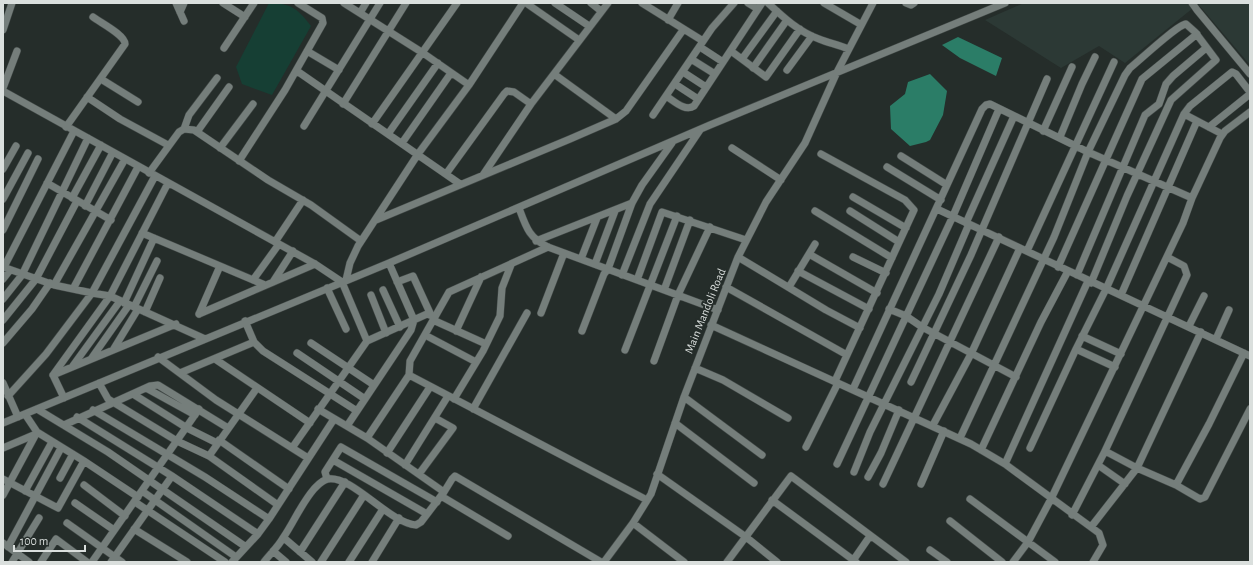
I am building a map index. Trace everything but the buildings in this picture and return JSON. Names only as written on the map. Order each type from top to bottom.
[{"type":"street","points":[[3,30],[12,3]]},
{"type":"street","points":[[176,3],[184,21]]},
{"type":"street","points":[[180,12],[184,3]]},
{"type":"street","points":[[223,3],[245,17]]},
{"type":"street","points":[[224,48],[254,3]]},
{"type":"street","points":[[239,161],[297,71],[324,20],[298,3]]},
{"type":"street","points":[[360,12],[366,3]]},
{"type":"street","points":[[304,126],[380,3]]},
{"type":"street","points":[[343,104],[406,3]]},
{"type":"street","points":[[372,124],[423,53],[456,3]]},
{"type":"street","points":[[556,3],[589,26]]},
{"type":"street","points":[[591,3],[601,11]]},
{"type":"street","points":[[483,175],[531,104],[608,3]]},
{"type":"street","points":[[668,20],[678,3]]},
{"type":"street","points":[[653,115],[719,19],[734,3]]},
{"type":"street","points":[[666,96],[686,108],[692,108],[760,6],[748,3]]},
{"type":"street","points":[[768,3],[787,20],[812,36],[848,49]]},
{"type":"street","points":[[824,3],[860,24]]},
{"type":"street","name":"Main Mandoli Road","points":[[603,562],[633,523],[654,486],[684,397],[738,257],[766,202],[805,143],[860,24],[873,3]]},
{"type":"street","points":[[906,3],[911,6],[914,3]]},
{"type":"street","points":[[3,423],[245,321],[389,263],[837,72],[1006,3]]},
{"type":"street","points":[[1192,3],[1196,10],[1250,74]]},
{"type":"street","points":[[347,4],[438,63],[468,85]]},
{"type":"street","points":[[344,281],[350,263],[361,241],[418,154],[468,85],[522,4],[579,40]]},
{"type":"street","points":[[645,4],[684,30],[723,62]]},
{"type":"street","points":[[742,59],[777,11]]},
{"type":"street","points":[[66,127],[126,42],[119,34],[93,17]]},
{"type":"street","points":[[753,68],[787,20]]},
{"type":"street","points":[[960,438],[1043,259],[1080,176],[1088,152],[1128,71],[1182,24],[1188,25],[1216,58],[1216,62],[1171,100],[1090,282],[1005,464]]},
{"type":"street","points":[[731,50],[766,77],[800,29]]},
{"type":"street","points":[[376,220],[460,184],[570,140],[616,119],[626,110],[684,30]]},
{"type":"street","points":[[1058,267],[1105,160],[1126,119],[1142,79],[1196,34]]},
{"type":"street","points":[[787,70],[812,36]]},
{"type":"street","points":[[1077,276],[1145,115],[1159,104],[1170,79],[1206,48]]},
{"type":"street","points":[[3,88],[17,51]]},
{"type":"street","points":[[307,51],[339,70]]},
{"type":"street","points":[[1060,137],[1095,57]]},
{"type":"street","points":[[691,59],[715,74]]},
{"type":"street","points":[[1027,252],[1114,62]]},
{"type":"street","points":[[388,134],[438,63]]},
{"type":"street","points":[[1044,131],[1072,67]]},
{"type":"street","points":[[297,71],[325,92],[402,143],[460,184]]},
{"type":"street","points":[[683,72],[706,87]]},
{"type":"street","points":[[1030,448],[1076,348],[1106,288],[1184,114],[1190,106],[1232,72],[1236,74],[1250,93],[1209,127]]},
{"type":"street","points":[[402,143],[451,73]]},
{"type":"street","points":[[554,74],[616,119]]},
{"type":"street","points":[[184,129],[189,115],[217,78]]},
{"type":"street","points":[[101,79],[138,102]]},
{"type":"street","points":[[911,382],[981,230],[1047,79]]},
{"type":"street","points":[[675,84],[698,100]]},
{"type":"street","points":[[197,132],[229,87]]},
{"type":"street","points":[[3,91],[138,167],[293,251],[344,281],[367,341]]},
{"type":"street","points":[[446,174],[507,91],[514,92],[531,104]]},
{"type":"street","points":[[87,97],[120,119],[168,146]]},
{"type":"street","points":[[220,148],[253,104]]},
{"type":"street","points":[[852,389],[983,107],[990,104],[1044,131],[1076,144],[1088,152],[1105,160],[1138,173],[1192,198]]},
{"type":"street","points":[[836,464],[953,216],[999,109]]},
{"type":"street","points":[[1013,562],[1028,542],[1051,499],[1186,218],[1192,198],[1222,134],[1250,112]]},
{"type":"street","points":[[1184,114],[1222,134]]},
{"type":"street","points":[[854,472],[870,432],[922,327],[1014,116]]},
{"type":"street","points":[[1121,295],[1157,216],[1197,121]]},
{"type":"street","points":[[8,396],[46,354],[92,292],[152,174],[168,146],[178,132],[184,129],[197,132],[239,161],[303,200],[361,241]]},
{"type":"street","points":[[622,275],[650,204],[701,129]]},
{"type":"street","points":[[3,280],[6,268],[74,131]]},
{"type":"street","points":[[3,299],[22,274],[88,138]]},
{"type":"street","points":[[582,331],[604,274],[608,269],[632,204],[642,185],[673,142]]},
{"type":"street","points":[[3,320],[36,279],[100,145]]},
{"type":"street","points":[[3,166],[16,146]]},
{"type":"street","points":[[732,148],[781,180]]},
{"type":"street","points":[[85,206],[113,152]]},
{"type":"street","points":[[3,199],[28,153]]},
{"type":"street","points":[[806,447],[914,212],[911,204],[821,154]]},
{"type":"street","points":[[901,156],[947,185]]},
{"type":"street","points":[[3,230],[38,159]]},
{"type":"street","points":[[3,343],[52,284],[125,159]]},
{"type":"street","points":[[73,289],[112,220],[138,167]]},
{"type":"street","points":[[887,167],[941,200]]},
{"type":"street","points":[[48,183],[85,206],[112,220]]},
{"type":"street","points":[[53,375],[110,296],[168,183]]},
{"type":"street","points":[[853,197],[906,228]]},
{"type":"street","points":[[253,280],[303,200]]},
{"type":"street","points":[[536,241],[632,204]]},
{"type":"street","points":[[519,208],[527,228],[536,241],[548,248],[718,310]]},
{"type":"street","points":[[937,208],[1077,276],[1168,316],[1247,354],[1176,485]]},
{"type":"street","points":[[595,264],[615,211]]},
{"type":"street","points":[[814,211],[892,258]]},
{"type":"street","points":[[850,211],[899,242]]},
{"type":"street","points":[[637,280],[661,213],[666,212],[746,240]]},
{"type":"street","points":[[625,350],[676,216]]},
{"type":"street","points":[[581,259],[597,218]]},
{"type":"street","points":[[664,290],[690,220]]},
{"type":"street","points":[[654,361],[678,295],[710,227]]},
{"type":"street","points":[[142,233],[265,285]]},
{"type":"street","points":[[883,484],[999,237]]},
{"type":"street","points":[[113,350],[132,306],[154,238]]},
{"type":"street","points":[[789,287],[815,244]]},
{"type":"street","points":[[366,438],[409,375],[410,361],[433,317],[449,292],[482,276],[548,248]]},
{"type":"street","points":[[933,426],[971,354],[1020,248]]},
{"type":"street","points":[[272,282],[293,251]]},
{"type":"street","points":[[541,313],[564,253]]},
{"type":"street","points":[[809,254],[877,293]]},
{"type":"street","points":[[853,256],[886,273]]},
{"type":"street","points":[[738,257],[826,310],[860,328]]},
{"type":"street","points":[[1072,515],[1105,451],[1187,272],[1184,266],[1167,257]]},
{"type":"street","points":[[90,360],[132,306],[157,261]]},
{"type":"street","points":[[347,426],[411,330],[414,320],[389,263]]},
{"type":"street","points":[[220,266],[199,314],[315,264]]},
{"type":"street","points":[[405,465],[435,418],[476,362],[486,344],[500,316],[502,288],[511,265]]},
{"type":"street","points":[[6,268],[52,284],[110,296],[176,324],[205,339]]},
{"type":"street","points":[[798,271],[869,309]]},
{"type":"street","points":[[981,450],[1041,322],[1068,271]]},
{"type":"street","points":[[397,282],[413,276],[433,317],[486,344]]},
{"type":"street","points":[[456,330],[482,276]]},
{"type":"street","points":[[72,368],[160,278]]},
{"type":"street","points":[[327,288],[346,329]]},
{"type":"street","points":[[726,288],[847,355]]},
{"type":"street","points":[[383,290],[400,327]]},
{"type":"street","points":[[371,295],[386,333]]},
{"type":"street","points":[[1189,326],[1204,296]]},
{"type":"street","points":[[889,309],[906,316],[922,327],[1016,378]]},
{"type":"street","points":[[1216,339],[1229,310]]},
{"type":"street","points":[[473,409],[527,313]]},
{"type":"street","points":[[292,448],[367,341],[414,320],[433,317]]},
{"type":"street","points":[[245,321],[254,342],[263,351],[357,411]]},
{"type":"street","points":[[53,375],[176,324]]},
{"type":"street","points":[[711,325],[960,438],[1005,464],[1101,535],[1103,543],[1093,562]]},
{"type":"street","points":[[1091,527],[1137,468],[1201,332]]},
{"type":"street","points":[[424,335],[476,362]]},
{"type":"street","points":[[1082,336],[1121,354]]},
{"type":"street","points":[[180,373],[254,342]]},
{"type":"street","points":[[310,343],[374,385]]},
{"type":"street","points":[[1076,348],[1115,367]]},
{"type":"street","points":[[297,353],[365,399]]},
{"type":"street","points":[[158,358],[238,414],[308,458]]},
{"type":"street","points":[[215,359],[310,423]]},
{"type":"street","points":[[695,368],[723,380],[788,418]]},
{"type":"street","points":[[53,375],[64,398]]},
{"type":"street","points":[[409,375],[647,500]]},
{"type":"street","points":[[3,382],[8,396],[22,416],[37,433],[73,454],[138,496],[156,500],[234,559],[258,534],[269,519],[334,419]]},
{"type":"street","points":[[99,383],[103,394],[112,402],[177,441],[209,456],[278,505]]},
{"type":"street","points":[[64,424],[153,385],[163,387],[197,412],[228,428]]},
{"type":"street","points":[[387,452],[430,387]]},
{"type":"street","points":[[209,456],[258,388]]},
{"type":"street","points":[[133,394],[187,428],[218,442],[289,489]]},
{"type":"street","points":[[684,397],[762,455]]},
{"type":"street","points":[[37,409],[64,424],[150,480],[246,547]]},
{"type":"street","points":[[318,409],[387,452],[419,474],[443,494],[508,536]]},
{"type":"street","points":[[1105,451],[1137,468],[1176,485],[1200,499],[1205,497],[1250,409]]},
{"type":"street","points":[[93,410],[167,456],[205,477],[269,519]]},
{"type":"street","points":[[868,477],[881,453],[899,410]]},
{"type":"street","points":[[92,562],[197,412]]},
{"type":"street","points":[[77,417],[172,476],[258,534]]},
{"type":"street","points":[[419,474],[453,428],[435,418]]},
{"type":"street","points":[[675,423],[754,483]]},
{"type":"street","points":[[921,484],[944,431]]},
{"type":"street","points":[[3,448],[37,433]]},
{"type":"street","points":[[3,495],[37,433]]},
{"type":"street","points":[[25,491],[52,442]]},
{"type":"street","points":[[327,479],[324,472],[341,447],[436,502]]},
{"type":"street","points":[[29,562],[6,545],[36,496],[61,448]]},
{"type":"street","points":[[60,478],[73,454]]},
{"type":"street","points":[[333,460],[427,514]]},
{"type":"street","points":[[3,478],[58,508],[84,461]]},
{"type":"street","points":[[1098,465],[1125,484]]},
{"type":"street","points":[[658,474],[746,537],[777,562]]},
{"type":"street","points":[[113,559],[172,476]]},
{"type":"street","points":[[264,562],[284,538],[309,496],[318,484],[327,479],[345,482],[383,509],[416,525],[443,494],[455,476],[603,562]]},
{"type":"street","points":[[727,562],[791,476],[906,562]]},
{"type":"street","points":[[300,552],[345,482]]},
{"type":"street","points":[[84,485],[125,516]]},
{"type":"street","points":[[138,496],[148,510],[225,562]]},
{"type":"street","points":[[321,562],[364,496]]},
{"type":"street","points":[[970,499],[1054,562]]},
{"type":"street","points":[[772,500],[854,561],[870,536]]},
{"type":"street","points":[[74,503],[114,530]]},
{"type":"street","points":[[349,562],[383,509]]},
{"type":"street","points":[[12,562],[39,518]]},
{"type":"street","points":[[372,562],[399,518]]},
{"type":"street","points":[[950,521],[1002,562]]},
{"type":"street","points":[[67,523],[102,548],[113,559],[122,562]]},
{"type":"street","points":[[633,523],[684,562]]},
{"type":"street","points":[[134,529],[187,562]]},
{"type":"street","points":[[284,538],[312,562]]},
{"type":"street","points":[[42,562],[56,539],[87,562]]},
{"type":"street","points":[[930,550],[946,562]]},
{"type":"street","points":[[273,551],[286,562]]},
{"type":"shaded area","points":[[269,3],[283,4],[293,8],[302,15],[311,26],[272,95],[242,84],[236,67]]},
{"type":"shaded area","points":[[1024,3],[1250,3],[1250,65],[1198,4],[1125,63],[1099,46],[1061,68],[985,20]]},
{"type":"shaded area","points":[[958,37],[1002,58],[996,76],[960,58],[942,45]]},
{"type":"shaded area","points":[[930,74],[947,91],[943,115],[930,140],[910,146],[891,129],[890,106],[905,94],[908,82]]}]
